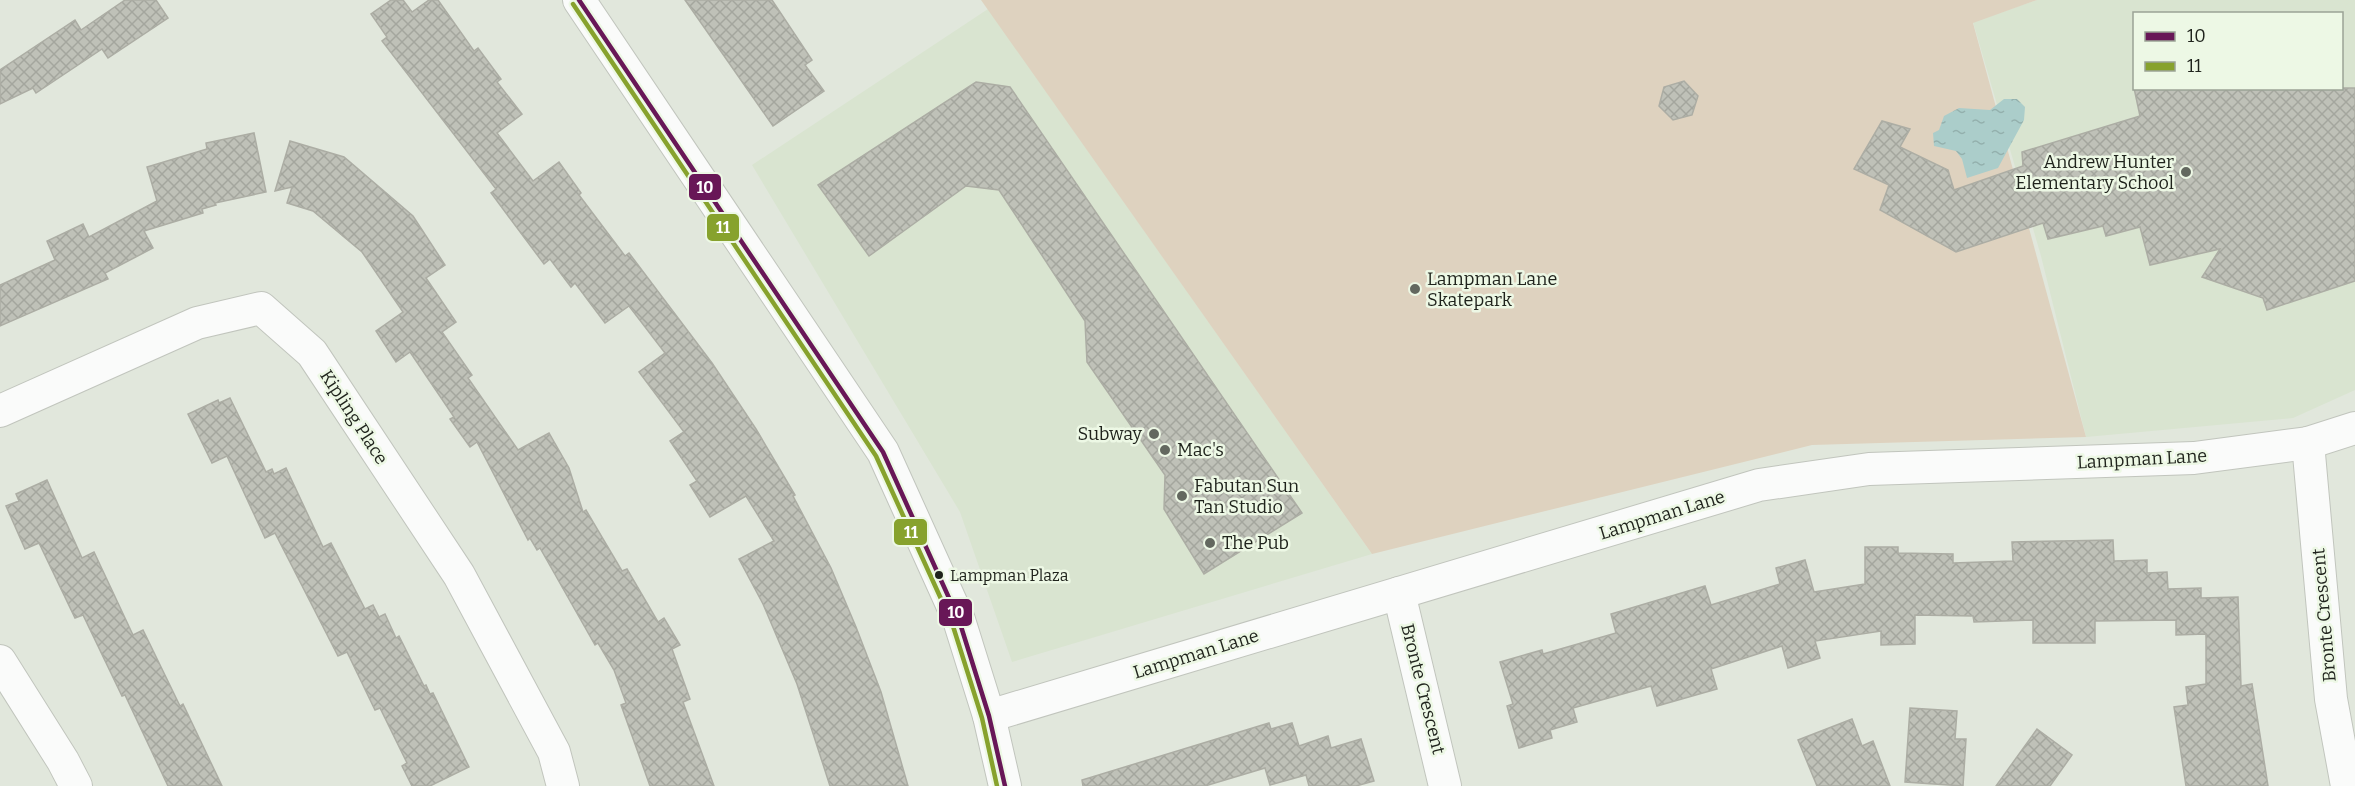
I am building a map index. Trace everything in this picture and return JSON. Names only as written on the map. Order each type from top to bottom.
[{"type":"street","points":[[579,0],[883,452],[959,620],[988,716],[1005,786]]},
{"type":"street","name":"Kipling Place","points":[[0,411],[197,323],[261,308],[312,353],[459,574],[554,752],[563,786]]},
{"type":"street","name":"Lampman Lane","points":[[988,716],[1759,485],[1869,469],[2194,458],[2308,443],[2355,428]]},
{"type":"street","name":"Bronte Crescent","points":[[2308,443],[2331,699],[2347,786]]},
{"type":"street","name":"Bronte Crescent","points":[[1399,593],[1445,786]]},
{"type":"street","points":[[0,661],[63,761],[76,786]]},
{"type":"shaded area","points":[[981,0],[2037,0],[1973,23],[2086,437],[1812,445],[1372,554]]},
{"type":"shaded area","name":"Andrew Hunter Elementary School","points":[[2037,0],[2355,0],[2355,390],[2293,418],[2086,437],[2041,256],[1973,22]]},
{"type":"shaded area","points":[[988,9],[1372,554],[1012,662],[960,512],[752,165]]},
{"type":"water","points":[[2004,99],[2017,99],[2025,107],[2024,120],[1998,168],[1967,178],[1962,159],[1956,151],[1934,146],[1933,133],[1939,130],[1944,116],[1959,108],[1990,110]]},
{"type":"building","points":[[125,0],[156,0],[168,18],[108,58],[102,49],[36,93],[33,88],[0,104],[0,70],[75,20],[81,30]]},
{"type":"building","points":[[391,0],[403,0],[412,12],[429,0],[438,0],[474,51],[478,48],[501,79],[497,82],[522,114],[497,133],[533,181],[559,162],[581,193],[579,195],[625,256],[629,253],[712,363],[756,429],[795,495],[793,496],[831,568],[881,692],[908,786],[830,786],[797,684],[763,604],[739,559],[774,541],[746,496],[710,517],[690,485],[697,481],[670,441],[684,432],[639,372],[665,353],[629,306],[605,323],[575,283],[571,287],[550,259],[544,264],[491,193],[496,189],[382,41],[387,37],[371,14]]},
{"type":"building","points":[[685,0],[772,0],[812,60],[805,65],[824,91],[773,126]]},
{"type":"building","points":[[1684,81],[1698,96],[1692,115],[1673,120],[1659,106],[1664,87]]},
{"type":"building","points":[[976,82],[1010,87],[1302,513],[1204,574],[1164,509],[1165,475],[1087,362],[1085,321],[999,190],[966,186],[869,256],[818,185]]},
{"type":"building","points":[[2343,88],[2355,88],[2355,281],[2267,310],[2263,298],[2202,277],[2220,249],[2150,265],[2140,227],[2106,236],[2103,226],[2048,239],[2043,223],[1956,252],[1880,210],[1889,185],[1854,169],[1882,121],[1910,129],[1900,147],[1948,170],[1954,190],[2023,166],[2022,152],[2140,116],[2134,90],[2343,90]]},
{"type":"building","points":[[254,133],[266,192],[215,203],[216,205],[202,209],[203,213],[144,231],[153,248],[105,273],[108,279],[0,326],[0,285],[55,260],[47,241],[83,224],[89,237],[157,201],[147,167],[207,149],[206,143]]},
{"type":"building","points":[[290,141],[344,157],[413,216],[445,265],[426,278],[456,322],[442,332],[472,375],[468,378],[518,450],[549,433],[569,468],[583,512],[586,510],[622,571],[627,569],[658,622],[664,618],[680,645],[672,649],[690,699],[683,702],[714,786],[650,786],[621,705],[626,703],[614,670],[598,643],[595,645],[540,548],[537,550],[530,538],[528,540],[477,442],[470,447],[450,419],[454,417],[410,352],[396,362],[376,331],[403,312],[362,252],[313,211],[287,203],[292,187],[275,191]]},
{"type":"building","points":[[230,398],[266,472],[272,469],[274,474],[286,468],[323,547],[331,543],[365,609],[373,605],[379,617],[385,614],[396,638],[399,636],[424,686],[426,685],[430,694],[433,693],[469,767],[430,786],[412,786],[402,766],[407,763],[380,708],[375,710],[347,652],[338,656],[275,533],[265,538],[227,456],[212,463],[188,414],[218,400],[219,403]]},
{"type":"building","points":[[47,480],[82,558],[94,552],[133,635],[143,630],[180,706],[183,704],[222,786],[168,786],[125,695],[122,696],[83,615],[75,618],[39,543],[25,549],[6,506],[19,501],[16,494]]},
{"type":"building","points":[[2113,540],[2114,561],[2147,560],[2147,573],[2167,572],[2168,589],[2201,588],[2201,598],[2238,597],[2241,686],[2252,684],[2268,786],[2186,786],[2174,707],[2188,705],[2186,687],[2206,684],[2206,634],[2176,635],[2176,620],[2095,621],[2095,643],[2033,643],[2033,620],[1974,622],[1973,616],[1915,615],[1915,644],[1881,645],[1881,631],[1815,641],[1820,658],[1788,668],[1782,646],[1711,669],[1717,689],[1657,706],[1651,686],[1573,708],[1577,722],[1550,730],[1552,738],[1519,748],[1507,706],[1513,704],[1500,662],[1542,650],[1543,654],[1616,633],[1611,614],[1705,586],[1711,605],[1780,584],[1776,568],[1805,560],[1814,592],[1865,584],[1865,547],[1898,547],[1898,553],[1953,554],[1953,563],[2013,561],[2012,542]]},
{"type":"building","points":[[1910,708],[1957,711],[1955,739],[1966,739],[1963,786],[1905,782]]},
{"type":"building","points":[[1852,719],[1862,746],[1873,741],[1890,786],[1817,786],[1798,740]]},
{"type":"building","points":[[1269,723],[1271,729],[1292,723],[1299,746],[1328,736],[1331,748],[1361,739],[1374,781],[1356,786],[1309,786],[1306,775],[1270,785],[1265,768],[1205,786],[1083,786],[1082,780]]},
{"type":"building","points":[[2037,729],[2072,755],[2050,786],[1996,786]]},
{"type":"transit line","name":"10","points":[[579,0],[883,452],[959,620],[989,716],[1005,786]]},
{"type":"transit line","name":"11","points":[[573,4],[876,456],[952,623],[982,718],[997,786]]},
{"type":"place","name":"Andrew Hunter Elementary School","points":[[2186,172]]},
{"type":"place","name":"Lampman Lane Skatepark","points":[[1415,289]]},
{"type":"place","name":"Subway","points":[[1154,434]]},
{"type":"place","name":"Mac's","points":[[1165,450]]},
{"type":"place","name":"Fabutan Sun Tan Studio","points":[[1182,496]]},
{"type":"place","name":"The Pub","points":[[1210,543]]},
{"type":"place","name":"Lampman Plaza","points":[[939,575]]}]
